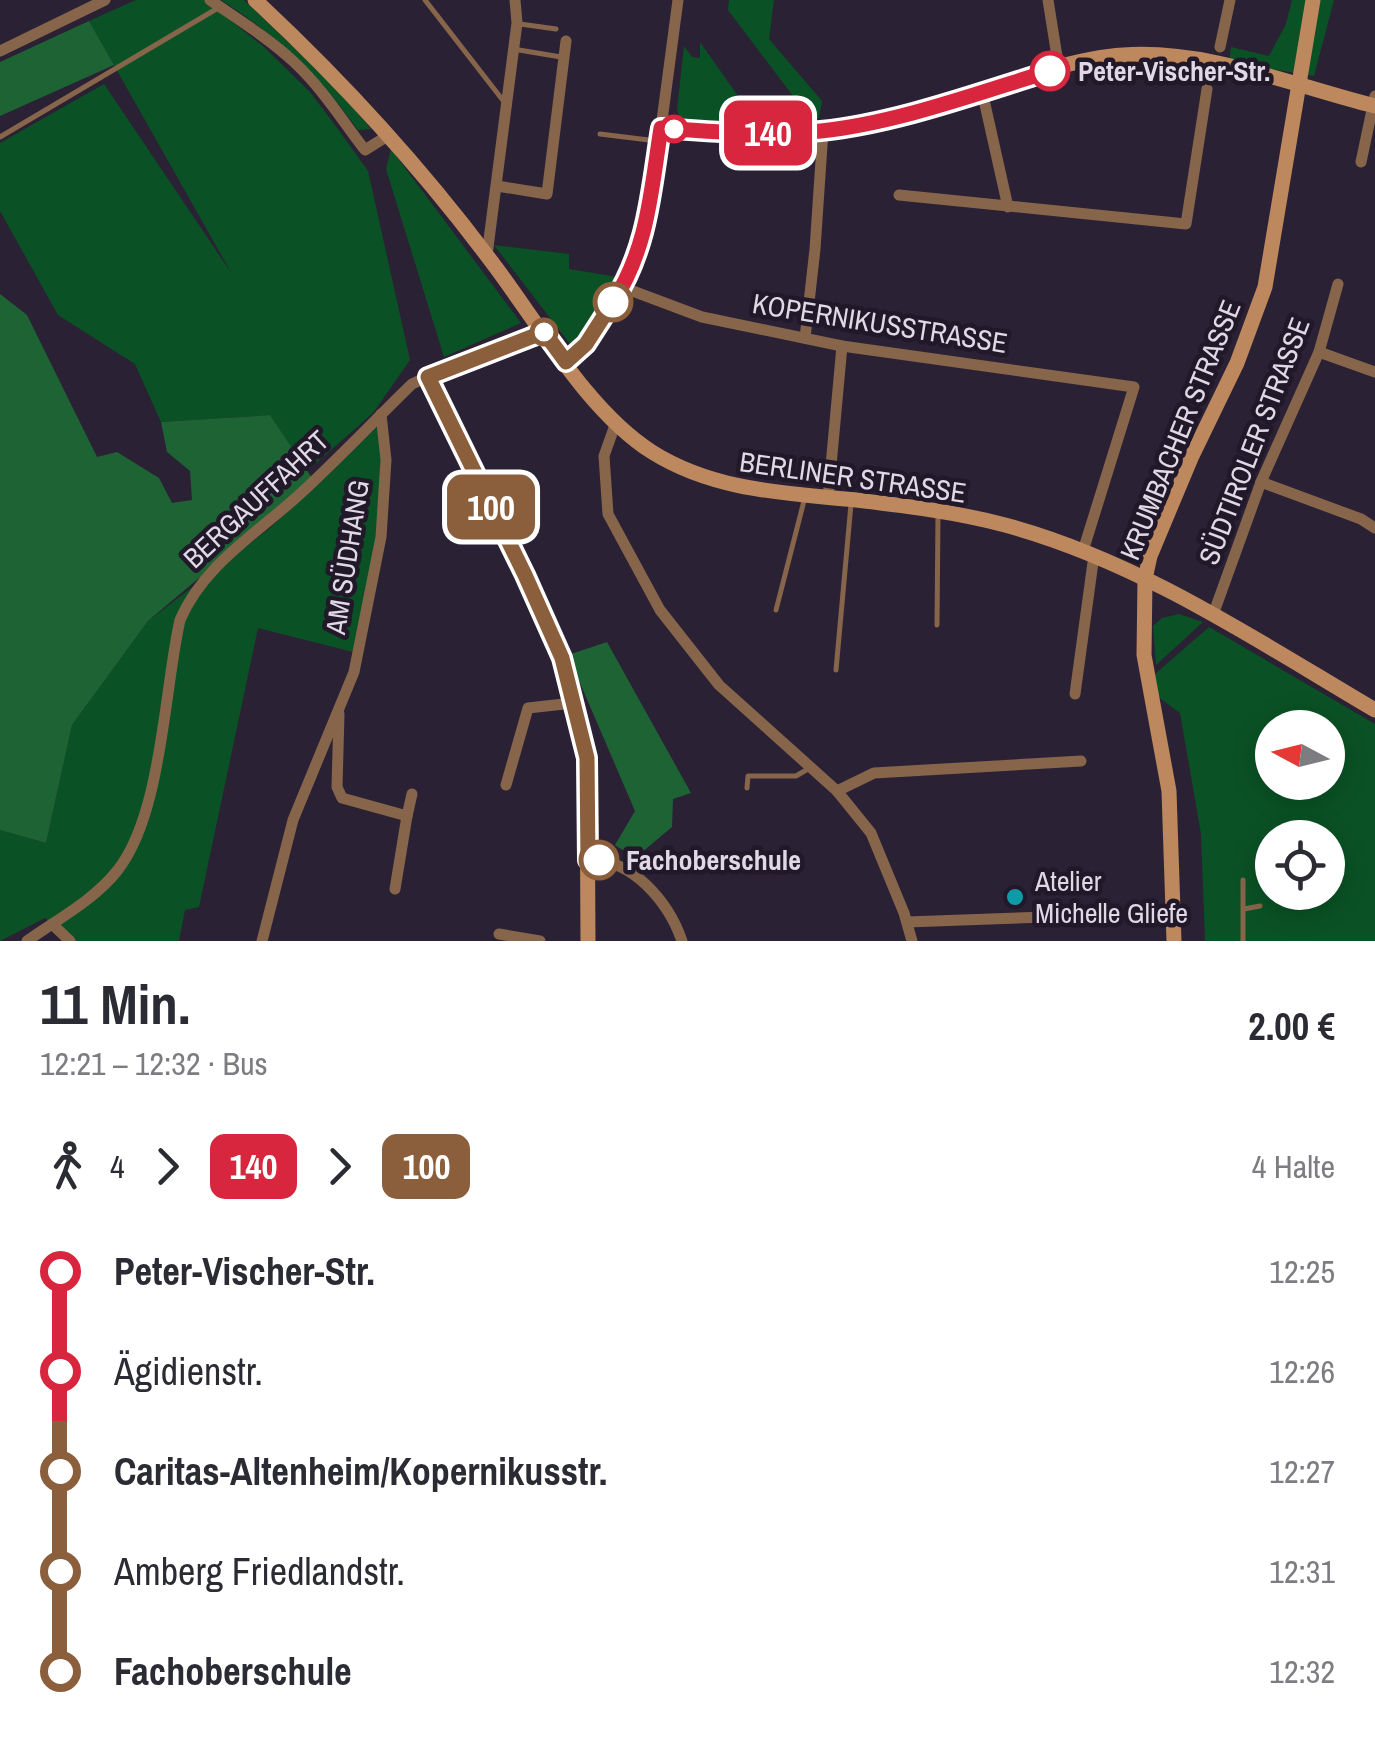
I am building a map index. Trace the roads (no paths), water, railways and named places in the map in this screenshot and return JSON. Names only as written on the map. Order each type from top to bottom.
[{"type":"street","points":[[0,52],[104,0]]},
{"type":"street","name":"BERLINER STRASSE","points":[[255,0],[334,74],[390,136],[487,255],[616,425],[652,452],[725,485],[938,511],[1008,526],[1089,553],[1214,615],[1375,710]]},
{"type":"street","points":[[487,255],[516,23],[515,0]]},
{"type":"street","points":[[566,362],[586,344],[641,248],[649,217],[678,0]]},
{"type":"street","points":[[1048,0],[1059,69]]},
{"type":"street","points":[[1220,46],[1230,0]]},
{"type":"street","name":"KRUMBACHER STRASSE","points":[[1174,941],[1169,790],[1144,654],[1145,579],[1150,556],[1237,363],[1265,287],[1312,0]]},
{"type":"street","points":[[215,3],[294,62],[364,150],[390,136]]},
{"type":"street","points":[[497,186],[547,194],[566,41]]},
{"type":"street","points":[[660,135],[823,131],[1123,55],[1168,56],[1214,63],[1374,103],[1362,162]]},
{"type":"street","points":[[900,195],[1186,224],[1207,89]]},
{"type":"street","points":[[982,92],[1008,207]]},
{"type":"street","points":[[804,338],[823,131]]},
{"type":"street","name":"SÜDTIROLER STRASSE","points":[[1214,615],[1261,482],[1319,352],[1338,284]]},
{"type":"street","name":"KOPERNIKUSSTRASSE","points":[[622,287],[702,317],[842,346],[1134,387],[1089,553]]},
{"type":"street","name":"BERGAUFFAHRT","points":[[27,941],[101,888],[131,849],[148,794],[174,644],[189,599],[206,575],[300,493],[412,384],[544,332]]},
{"type":"street","points":[[828,498],[842,346]]},
{"type":"street","points":[[1319,352],[1375,372]]},
{"type":"street","points":[[428,377],[562,658],[587,758],[588,941]]},
{"type":"street","name":"AM SÜDHANG","points":[[262,941],[292,820],[354,672],[382,538],[386,460],[381,414]]},
{"type":"street","points":[[616,425],[604,456],[608,514],[660,610],[719,685],[837,791],[871,833],[908,922],[912,941]]},
{"type":"street","points":[[1261,482],[1361,519],[1375,528]]},
{"type":"street","points":[[1075,694],[1089,553]]},
{"type":"street","points":[[506,785],[528,708],[572,703]]},
{"type":"street","name":"AM SÜDHANG","points":[[339,704],[337,787],[342,798],[407,816]]},
{"type":"street","points":[[837,791],[874,772],[1081,761]]},
{"type":"street","points":[[395,889],[412,794]]},
{"type":"street","points":[[588,860],[604,859],[639,876],[675,922],[682,941]]},
{"type":"street","points":[[908,922],[1047,917]]},
{"type":"street","points":[[52,924],[70,941]]},
{"type":"street","points":[[500,934],[540,941]]},
{"type":"lane","points":[[425,0],[506,106]]},
{"type":"lane","points":[[0,136],[215,3]]},
{"type":"lane","points":[[516,23],[556,29]]},
{"type":"lane","points":[[513,49],[564,57]]},
{"type":"lane","points":[[600,134],[660,135]]},
{"type":"lane","points":[[776,610],[805,496]]},
{"type":"lane","points":[[836,670],[852,500]]},
{"type":"lane","points":[[937,625],[938,511]]},
{"type":"lane","points":[[747,788],[748,776],[796,776],[811,768]]},
{"type":"lane","points":[[1243,880],[1243,941]]},
{"type":"lane","points":[[1244,909],[1255,907]]},
{"type":"place","name":"Peter-Vischer-Str.","points":[[1050,71]]},
{"type":"place","name":"Fachoberschule","points":[[599,860]]},
{"type":"place","name":"Atelier Michelle Gliefe","points":[[1015,897]]}]
